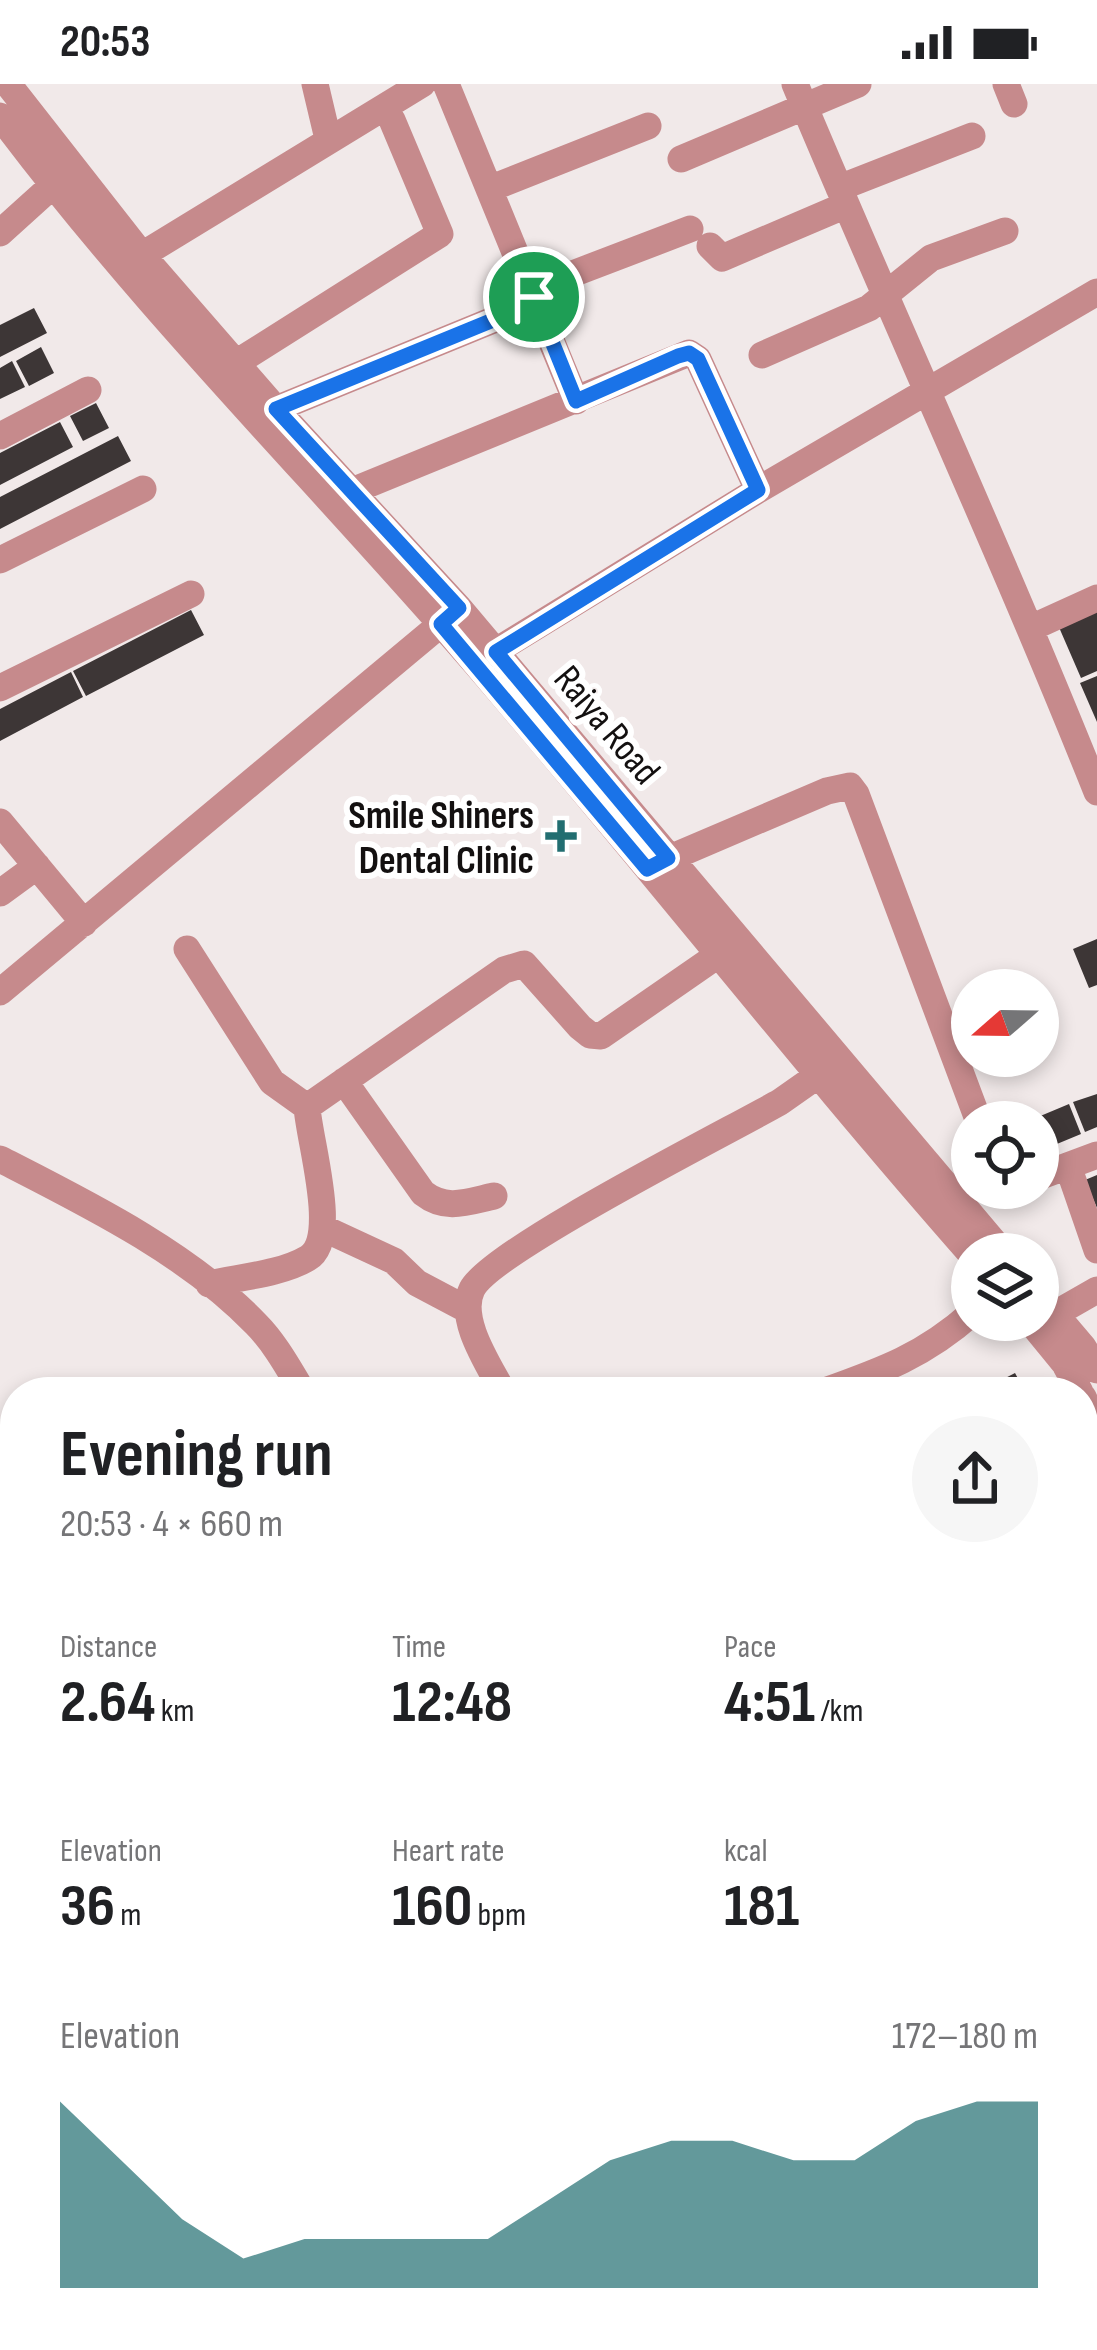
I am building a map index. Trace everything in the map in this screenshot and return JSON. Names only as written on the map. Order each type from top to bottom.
[{"type":"street","name":"Raiya Road","points":[[8,84],[133,264],[450,616],[496,652],[658,864],[718,955],[953,1233]]},
{"type":"street","points":[[315,84],[328,139]]},
{"type":"street","points":[[133,264],[422,84]]},
{"type":"street","points":[[446,84],[576,401]]},
{"type":"street","points":[[681,159],[799,95],[858,84]]},
{"type":"street","points":[[799,95],[1031,628],[1097,792]]},
{"type":"street","name":"Raiya Road","points":[[0,116],[12,154],[52,186],[236,363],[352,491],[658,864],[985,1233]]},
{"type":"street","points":[[236,363],[440,234],[392,120]]},
{"type":"street","points":[[489,189],[648,125]]},
{"type":"street","points":[[276,409],[503,316],[562,278],[700,238],[722,257],[972,136]]},
{"type":"street","points":[[0,233],[52,186]]},
{"type":"street","points":[[762,355],[885,297],[931,258],[1005,231]]},
{"type":"street","points":[[496,652],[758,490],[1097,292]]},
{"type":"street","points":[[352,491],[689,353],[698,359],[758,490]]},
{"type":"street","points":[[0,436],[88,391]]},
{"type":"street","points":[[0,560],[143,489]]},
{"type":"street","points":[[0,688],[191,594]]},
{"type":"street","points":[[1031,628],[1097,598]]},
{"type":"street","points":[[0,992],[450,616]]},
{"type":"street","points":[[658,864],[827,791],[850,786],[971,1101]]},
{"type":"street","points":[[0,821],[84,923]]},
{"type":"street","points":[[0,893],[37,866]]},
{"type":"street","points":[[188,949],[272,1082],[307,1107],[325,1229],[319,1250],[305,1260],[209,1284]]},
{"type":"street","points":[[307,1107],[514,964],[524,964],[580,1027],[601,1036],[718,955]]},
{"type":"street","points":[[496,1377],[468,1310],[471,1290],[483,1275],[535,1238],[780,1102],[818,1076]]},
{"type":"street","points":[[344,1081],[423,1193],[436,1203],[450,1205],[494,1196]]},
{"type":"street","points":[[1059,1169],[1097,1155]]},
{"type":"street","points":[[0,1159],[121,1222],[209,1284],[256,1324],[293,1377]]},
{"type":"street","points":[[1068,1166],[1097,1250]]},
{"type":"street","points":[[325,1229],[394,1261],[417,1283],[468,1310]]},
{"type":"street","points":[[1059,1303],[1097,1290]]},
{"type":"street","points":[[1059,1329],[1097,1370]]},
{"type":"street","points":[[887,1377],[951,1332]]},
{"type":"street","points":[[1055,1341],[1072,1377]]},
{"type":"building","points":[[34,308],[47,333],[0,357],[0,325]]},
{"type":"building","points":[[41,347],[54,373],[29,386],[16,361]]},
{"type":"building","points":[[12,361],[25,387],[0,399],[0,368]]},
{"type":"building","points":[[96,403],[109,428],[83,441],[70,416]]},
{"type":"building","points":[[60,422],[73,447],[0,485],[0,453]]},
{"type":"building","points":[[118,436],[131,461],[0,529],[0,497]]},
{"type":"building","points":[[1097,608],[1097,671],[1081,678],[1058,625]]},
{"type":"building","points":[[191,610],[204,635],[86,696],[73,671]]},
{"type":"building","points":[[71,672],[83,697],[0,741],[0,709]]},
{"type":"building","points":[[1097,676],[1097,722],[1080,683]]},
{"type":"building","points":[[1097,939],[1097,985],[1089,988],[1073,949]]},
{"type":"building","points":[[1097,1094],[1097,1127],[1085,1132],[1073,1102]]},
{"type":"building","points":[[1069,1104],[1081,1134],[1059,1143],[1059,1108]]},
{"type":"building","points":[[1097,1175],[1097,1208],[1085,1180]]},
{"type":"place","name":"Smile Shiners Dental Clinic","points":[[561,836]]},
{"type":"route","points":[[534,297],[576,401],[678,356],[689,353],[698,359],[758,490],[496,652],[668,858],[647,869],[441,624],[459,608],[276,409],[503,316],[534,297]]}]
